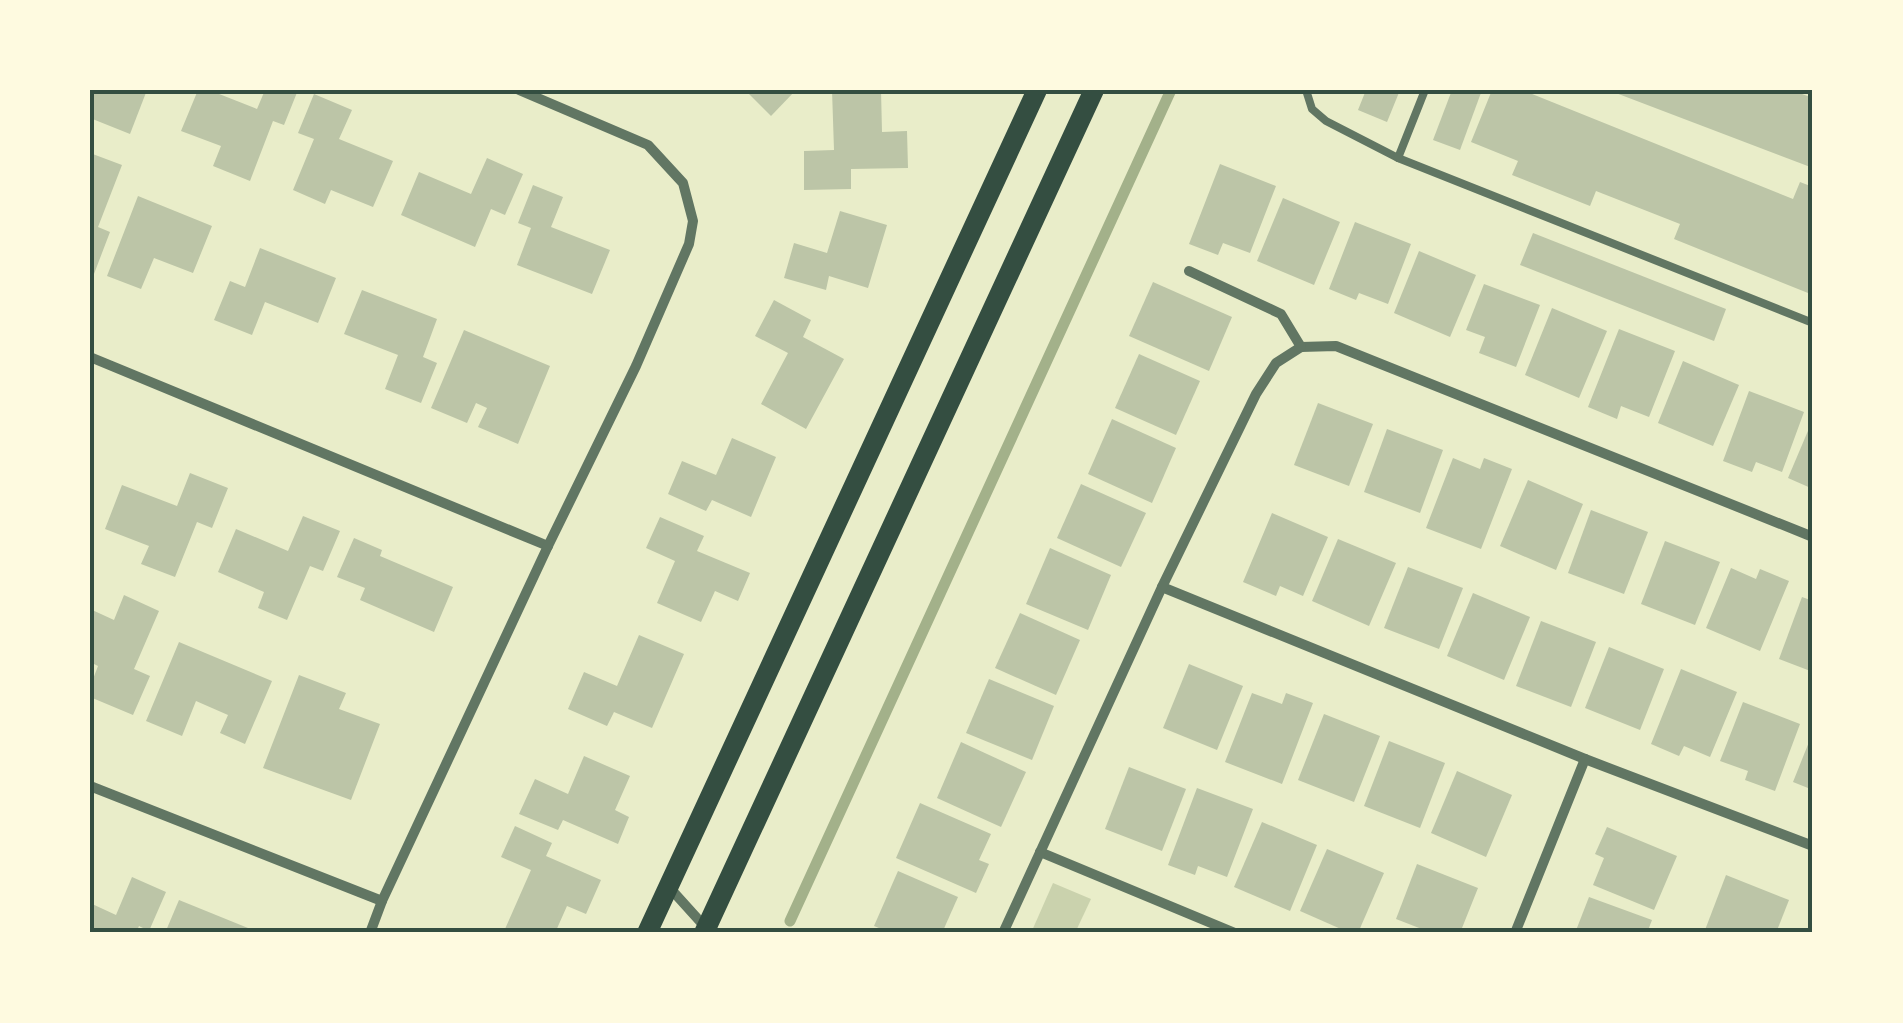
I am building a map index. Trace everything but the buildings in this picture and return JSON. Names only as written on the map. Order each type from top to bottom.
[{"type":"main road","points":[[648,933],[1036,90]]},
{"type":"main road","points":[[709,931],[1094,90]]},
{"type":"street","points":[[370,933],[548,546],[636,366],[689,244],[693,221],[683,183],[648,145],[519,90]]},
{"type":"street","points":[[1189,271],[1281,314],[1301,347]]},
{"type":"street","points":[[1003,933],[1162,587],[1256,394],[1276,363],[1301,347],[1336,346],[1813,537]]},
{"type":"street","points":[[90,357],[548,546]]},
{"type":"street","points":[[1162,587],[1585,759],[1813,846]]},
{"type":"street","points":[[1515,933],[1585,759]]},
{"type":"street","points":[[90,786],[382,901]]},
{"type":"street","points":[[1040,852],[1235,933]]},
{"type":"street","points":[[669,887],[709,931]]},
{"type":"lane","points":[[1306,90],[1312,108],[1326,121],[1398,158],[1813,322]]},
{"type":"lane","points":[[1398,158],[1425,90]]},
{"type":"green space","points":[[1053,883],[1091,899],[1075,933],[1031,933]]},
{"type":"waterway","points":[[790,921],[1171,90]]}]
